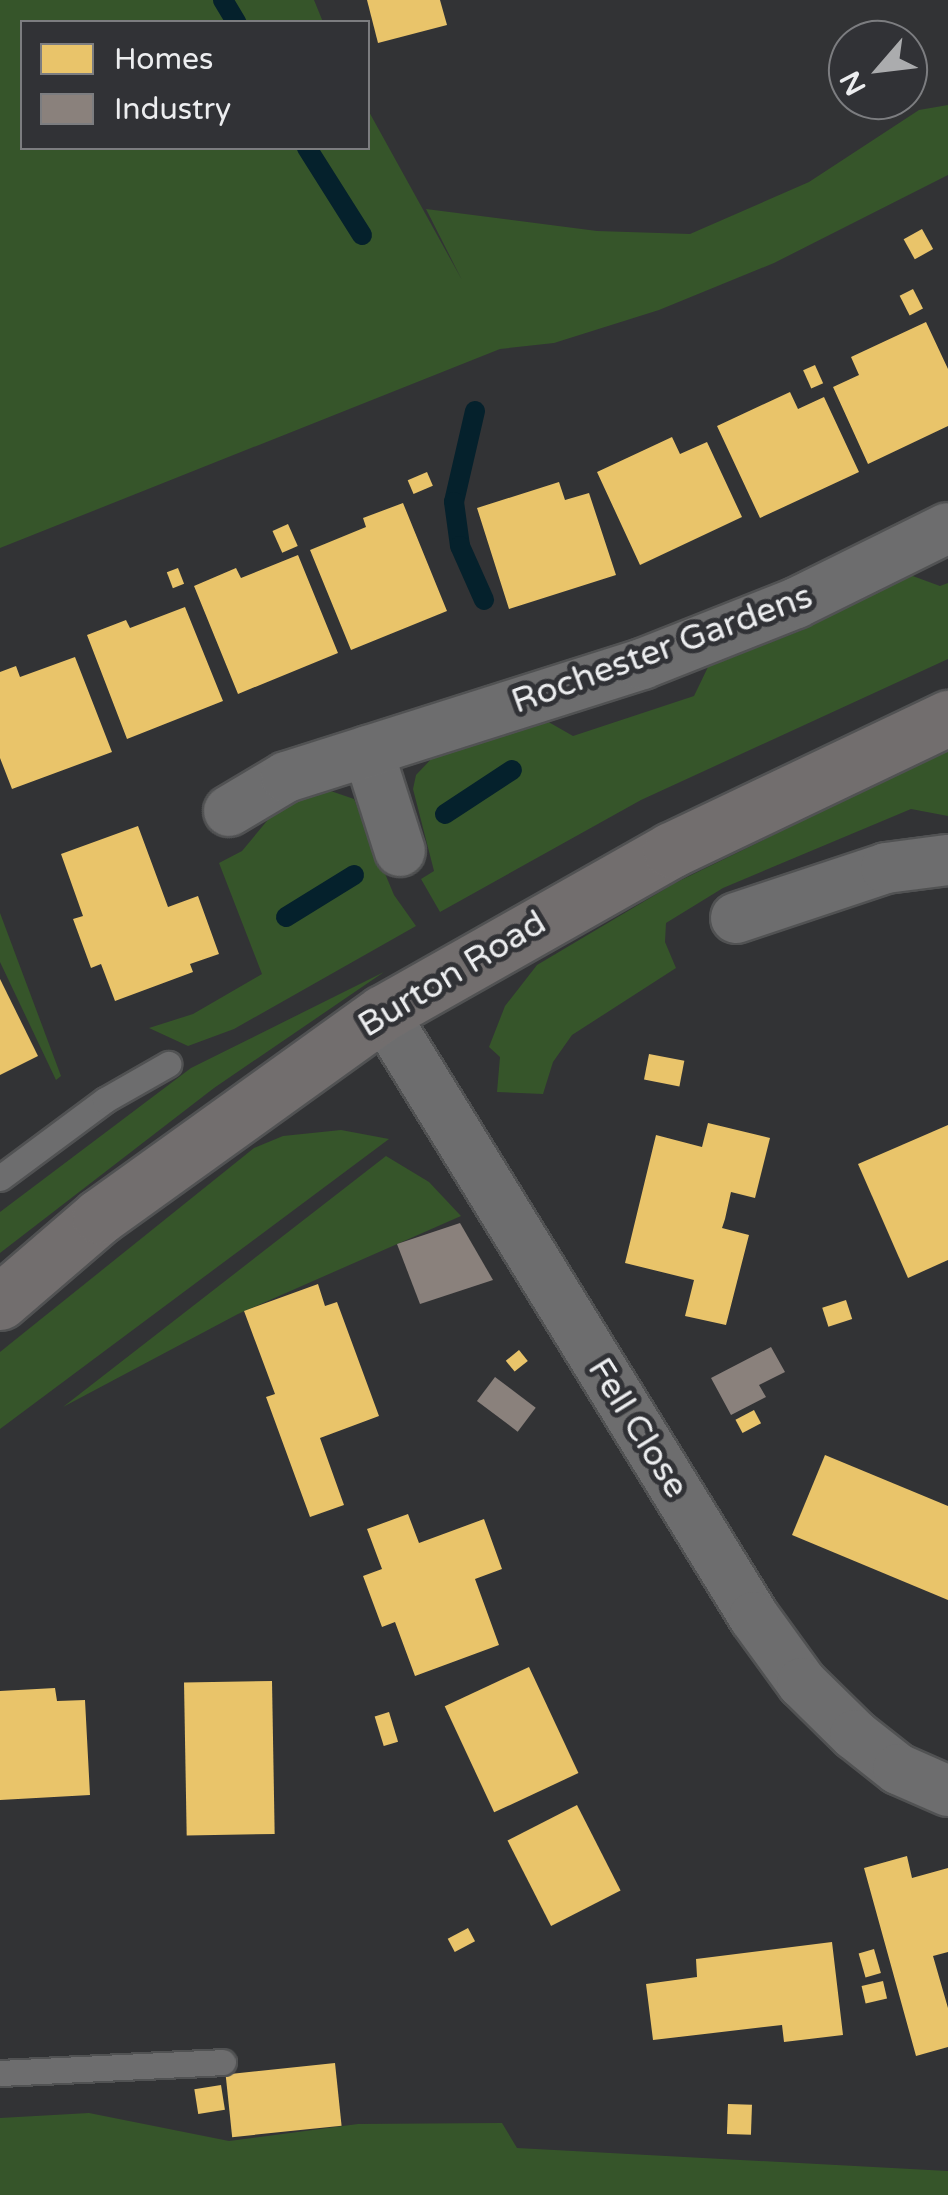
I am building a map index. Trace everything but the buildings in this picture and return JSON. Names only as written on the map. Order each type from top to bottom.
[{"type":"main road","name":"Burton Road","points":[[0,1302],[100,1216],[383,1013],[671,850],[948,718]]},
{"type":"street","name":"Rochester Gardens","points":[[229,811],[286,776],[642,664],[796,603],[948,528]]},
{"type":"street","points":[[368,750],[400,851]]},
{"type":"street","points":[[736,918],[886,868],[948,860]]},
{"type":"street","name":"Fell Close","points":[[383,1013],[754,1617],[802,1683],[856,1735],[898,1769],[948,1791]]},
{"type":"lane","points":[[0,1178],[106,1100],[168,1064]]},
{"type":"lane","points":[[0,2073],[223,2062]]},
{"type":"green space","points":[[0,0],[314,0],[322,20],[20,20],[20,150],[370,150],[370,114],[462,280],[426,209],[597,231],[690,234],[809,182],[904,120],[928,120],[928,108],[948,105],[948,175],[774,263],[659,310],[554,343],[500,349],[0,548]]},
{"type":"green space","points":[[910,575],[940,586],[948,583],[948,659],[641,800],[440,912],[421,879],[434,871],[413,789],[416,775],[435,755],[545,720],[573,736],[694,696],[708,667],[805,629]]},
{"type":"green space","points":[[948,750],[948,816],[911,809],[723,888],[666,923],[665,942],[676,968],[572,1035],[553,1062],[543,1094],[497,1092],[500,1057],[489,1047],[505,1006],[537,965],[675,883]]},
{"type":"green space","points":[[322,788],[354,799],[394,895],[416,926],[234,1029],[188,1046],[149,1028],[193,1014],[262,974],[219,863],[242,851],[281,804]]},
{"type":"green space","points":[[0,913],[61,1076],[56,1080],[0,962]]},
{"type":"green space","points":[[384,972],[214,1088],[0,1253],[0,1212],[191,1068]]},
{"type":"green space","points":[[341,1130],[389,1139],[0,1429],[0,1352],[254,1148],[283,1136]]},
{"type":"green space","points":[[386,1156],[429,1182],[461,1216],[238,1314],[63,1407]]},
{"type":"green space","points":[[89,2113],[229,2141],[358,2124],[502,2123],[517,2148],[948,2171],[948,2195],[0,2195],[0,2118]]},
{"type":"waterway","points":[[223,0],[235,20]]},
{"type":"waterway","points":[[308,150],[362,235]]},
{"type":"waterway","points":[[475,411],[454,502],[460,546],[484,600]]},
{"type":"waterway","points":[[445,814],[512,770]]},
{"type":"waterway","points":[[286,917],[354,875]]}]
